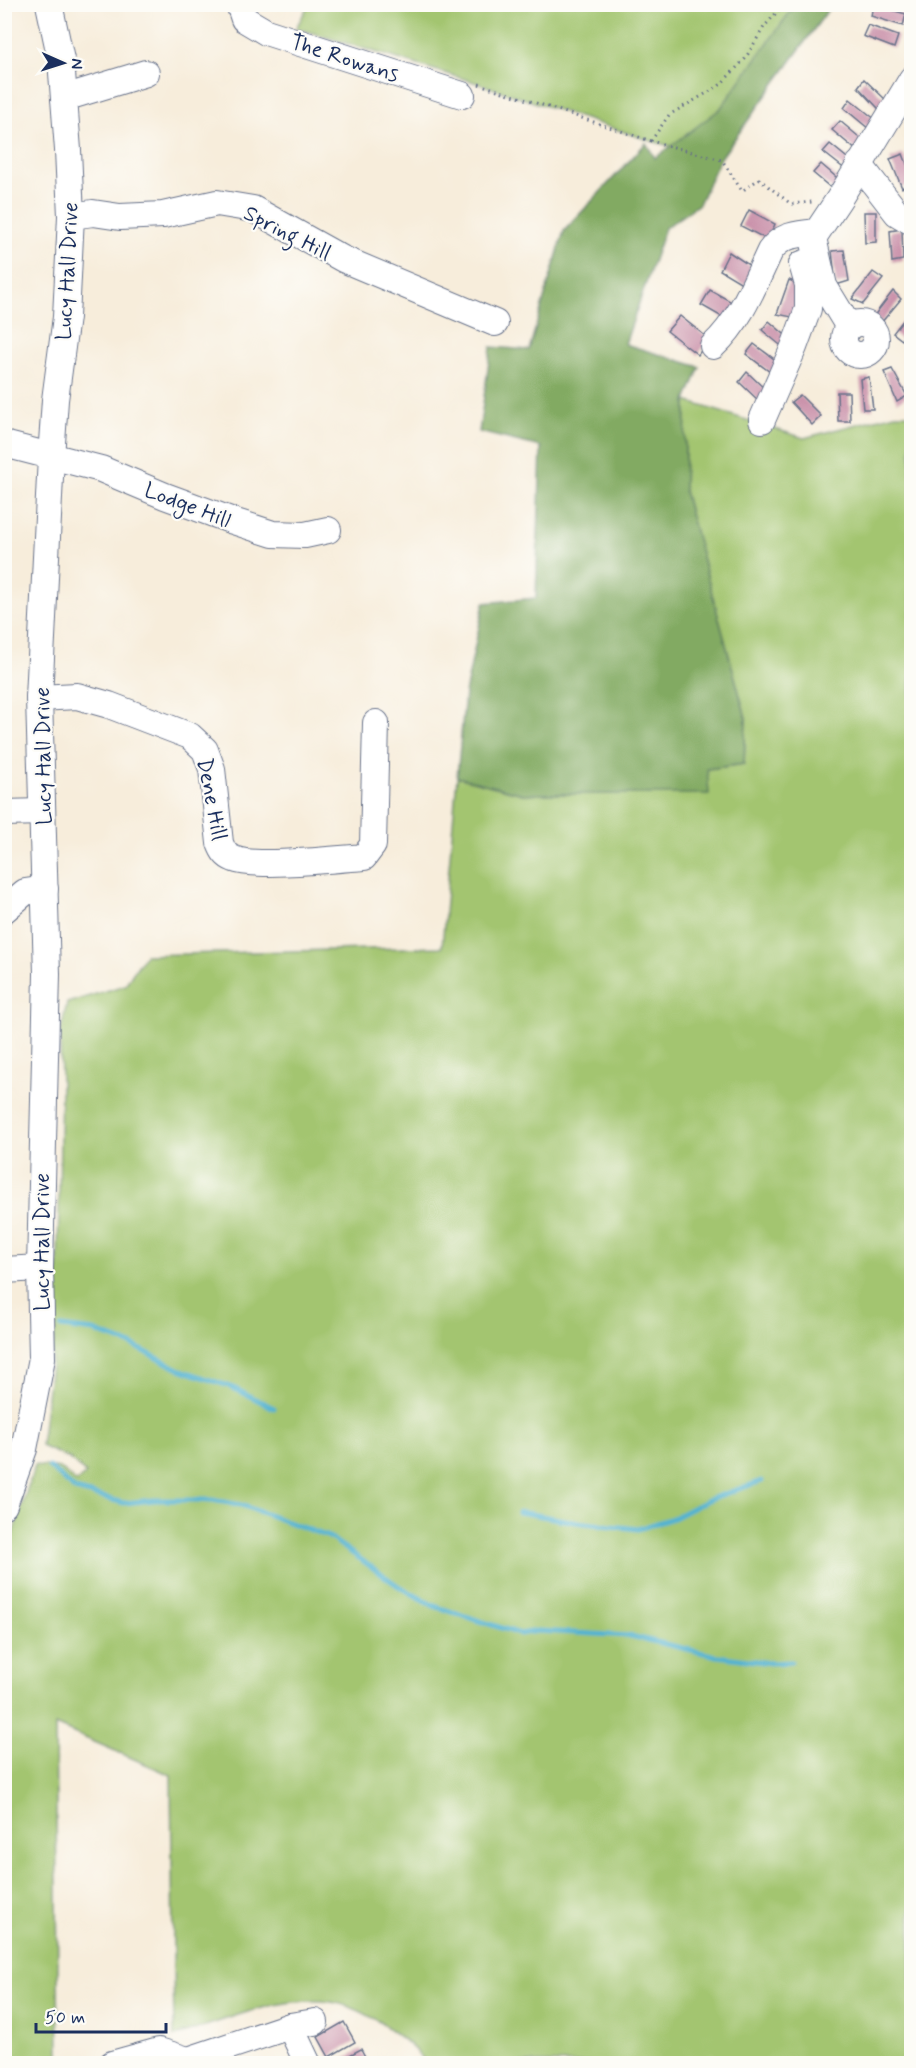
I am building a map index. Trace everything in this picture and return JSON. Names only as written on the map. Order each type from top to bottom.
[{"type":"street","name":"Lucy Hall Drive","points":[[4,1505],[24,1449],[42,1358],[40,1268],[47,974],[39,698],[51,457],[55,400],[66,317],[71,216],[61,60],[50,4]]},
{"type":"street","name":"The Rowans","points":[[239,4],[244,19],[266,32],[462,95]]},
{"type":"street","points":[[64,98],[146,73]]},
{"type":"street","points":[[849,327],[824,286],[813,238],[912,79]]},
{"type":"street","points":[[859,164],[897,213],[912,222]]},
{"type":"street","name":"Spring Hill","points":[[71,216],[93,213],[120,217],[163,215],[218,203],[253,209],[343,259],[495,323]]},
{"type":"street","points":[[713,346],[728,332],[741,313],[777,242],[786,237],[816,232]]},
{"type":"street","points":[[762,420],[808,309],[808,285],[802,264],[816,259]]},
{"type":"street","name":"Lodge Hill","points":[[4,444],[101,469],[233,521],[273,534],[305,535],[328,530]]},
{"type":"street","name":"Dene Hill","points":[[39,698],[77,696],[109,705],[190,736],[205,750],[212,769],[220,843],[224,854],[236,861],[254,863],[364,857],[373,845],[375,723]]},
{"type":"street","points":[[4,813],[42,812]]},
{"type":"street","points":[[4,910],[25,892],[45,889]]},
{"type":"street","points":[[4,1270],[40,1268]]},
{"type":"street","points":[[112,2064],[159,2051],[188,2060],[290,2026],[315,2022]]},
{"type":"street","points":[[290,2026],[308,2064]]},
{"type":"path","points":[[651,141],[669,115],[719,86],[745,59],[764,27],[784,4]]},
{"type":"path","points":[[462,95],[474,86],[474,82],[651,141],[722,160],[742,190],[759,178],[791,204],[839,199]]},
{"type":"green space","points":[[309,4],[815,4],[830,7],[720,159],[651,141],[474,82],[296,28]]},
{"type":"green space","points":[[795,5],[830,7],[720,159],[699,204],[665,228],[625,344],[700,367],[686,401],[684,491],[746,718],[744,764],[707,769],[709,794],[523,794],[457,777],[465,693],[484,603],[536,598],[541,447],[479,432],[491,347],[529,350],[564,231],[646,143],[655,158],[720,109]]},
{"type":"green space","points":[[686,401],[804,438],[895,414],[911,414],[911,2063],[427,2063],[406,2042],[380,2022],[351,2008],[322,2001],[284,2003],[265,2007],[174,2037],[171,1775],[55,1725],[59,2058],[39,2063],[5,2063],[4,1551],[13,1533],[35,1465],[60,1468],[76,1482],[86,1474],[70,1459],[41,1446],[57,1314],[60,1034],[67,1003],[125,985],[145,955],[442,947],[457,777],[523,794],[744,764],[746,718],[684,491]]},
{"type":"building","points":[[873,5],[906,14],[903,26],[871,16]]},
{"type":"building","points":[[868,25],[898,36],[894,48],[863,36]]},
{"type":"building","points":[[864,79],[886,100],[879,109],[858,87]]},
{"type":"building","points":[[850,99],[876,120],[869,129],[844,108]]},
{"type":"building","points":[[840,121],[865,142],[857,151],[832,130]]},
{"type":"building","points":[[830,144],[852,162],[846,170],[823,152]]},
{"type":"building","points":[[903,154],[912,182],[902,188],[890,159]]},
{"type":"building","points":[[821,164],[843,183],[837,193],[813,173]]},
{"type":"building","points":[[749,210],[775,224],[768,240],[741,226]]},
{"type":"building","points":[[864,212],[876,212],[876,242],[865,243]]},
{"type":"building","points":[[902,229],[903,260],[892,262],[890,231]]},
{"type":"building","points":[[844,250],[849,281],[836,285],[832,251]]},
{"type":"building","points":[[729,252],[755,269],[745,285],[720,270]]},
{"type":"building","points":[[873,272],[883,279],[863,304],[852,299]]},
{"type":"building","points":[[789,280],[801,285],[792,317],[777,314]]},
{"type":"building","points":[[710,290],[739,306],[729,321],[701,305]]},
{"type":"building","points":[[893,291],[901,299],[881,323],[873,317]]},
{"type":"building","points":[[912,309],[912,328],[902,340],[893,333]]},
{"type":"building","points":[[680,316],[709,339],[698,355],[667,331]]},
{"type":"building","points":[[769,321],[791,340],[785,349],[762,330]]},
{"type":"building","points":[[754,344],[782,365],[774,375],[746,354]]},
{"type":"building","points":[[892,369],[907,396],[897,402],[884,372]]},
{"type":"building","points":[[747,372],[768,392],[760,402],[739,382]]},
{"type":"building","points":[[869,377],[873,409],[863,409],[860,379]]},
{"type":"building","points":[[837,392],[849,392],[850,421],[838,421]]},
{"type":"building","points":[[800,395],[821,416],[812,425],[791,402]]},
{"type":"building","points":[[344,2022],[355,2042],[329,2057],[318,2037]]},
{"type":"building","points":[[361,2049],[369,2064],[333,2064]]},
{"type":"waterway","points":[[61,1327],[94,1331],[132,1345],[179,1369],[231,1387],[274,1408]]},
{"type":"waterway","points":[[49,1467],[75,1490],[124,1503],[154,1500],[212,1500],[241,1505],[329,1537],[397,1585],[434,1606],[520,1634],[538,1631],[630,1636],[717,1656],[771,1663],[791,1662]]},
{"type":"waterway","points":[[519,1512],[576,1522],[638,1529],[673,1518],[710,1499],[762,1481]]}]
